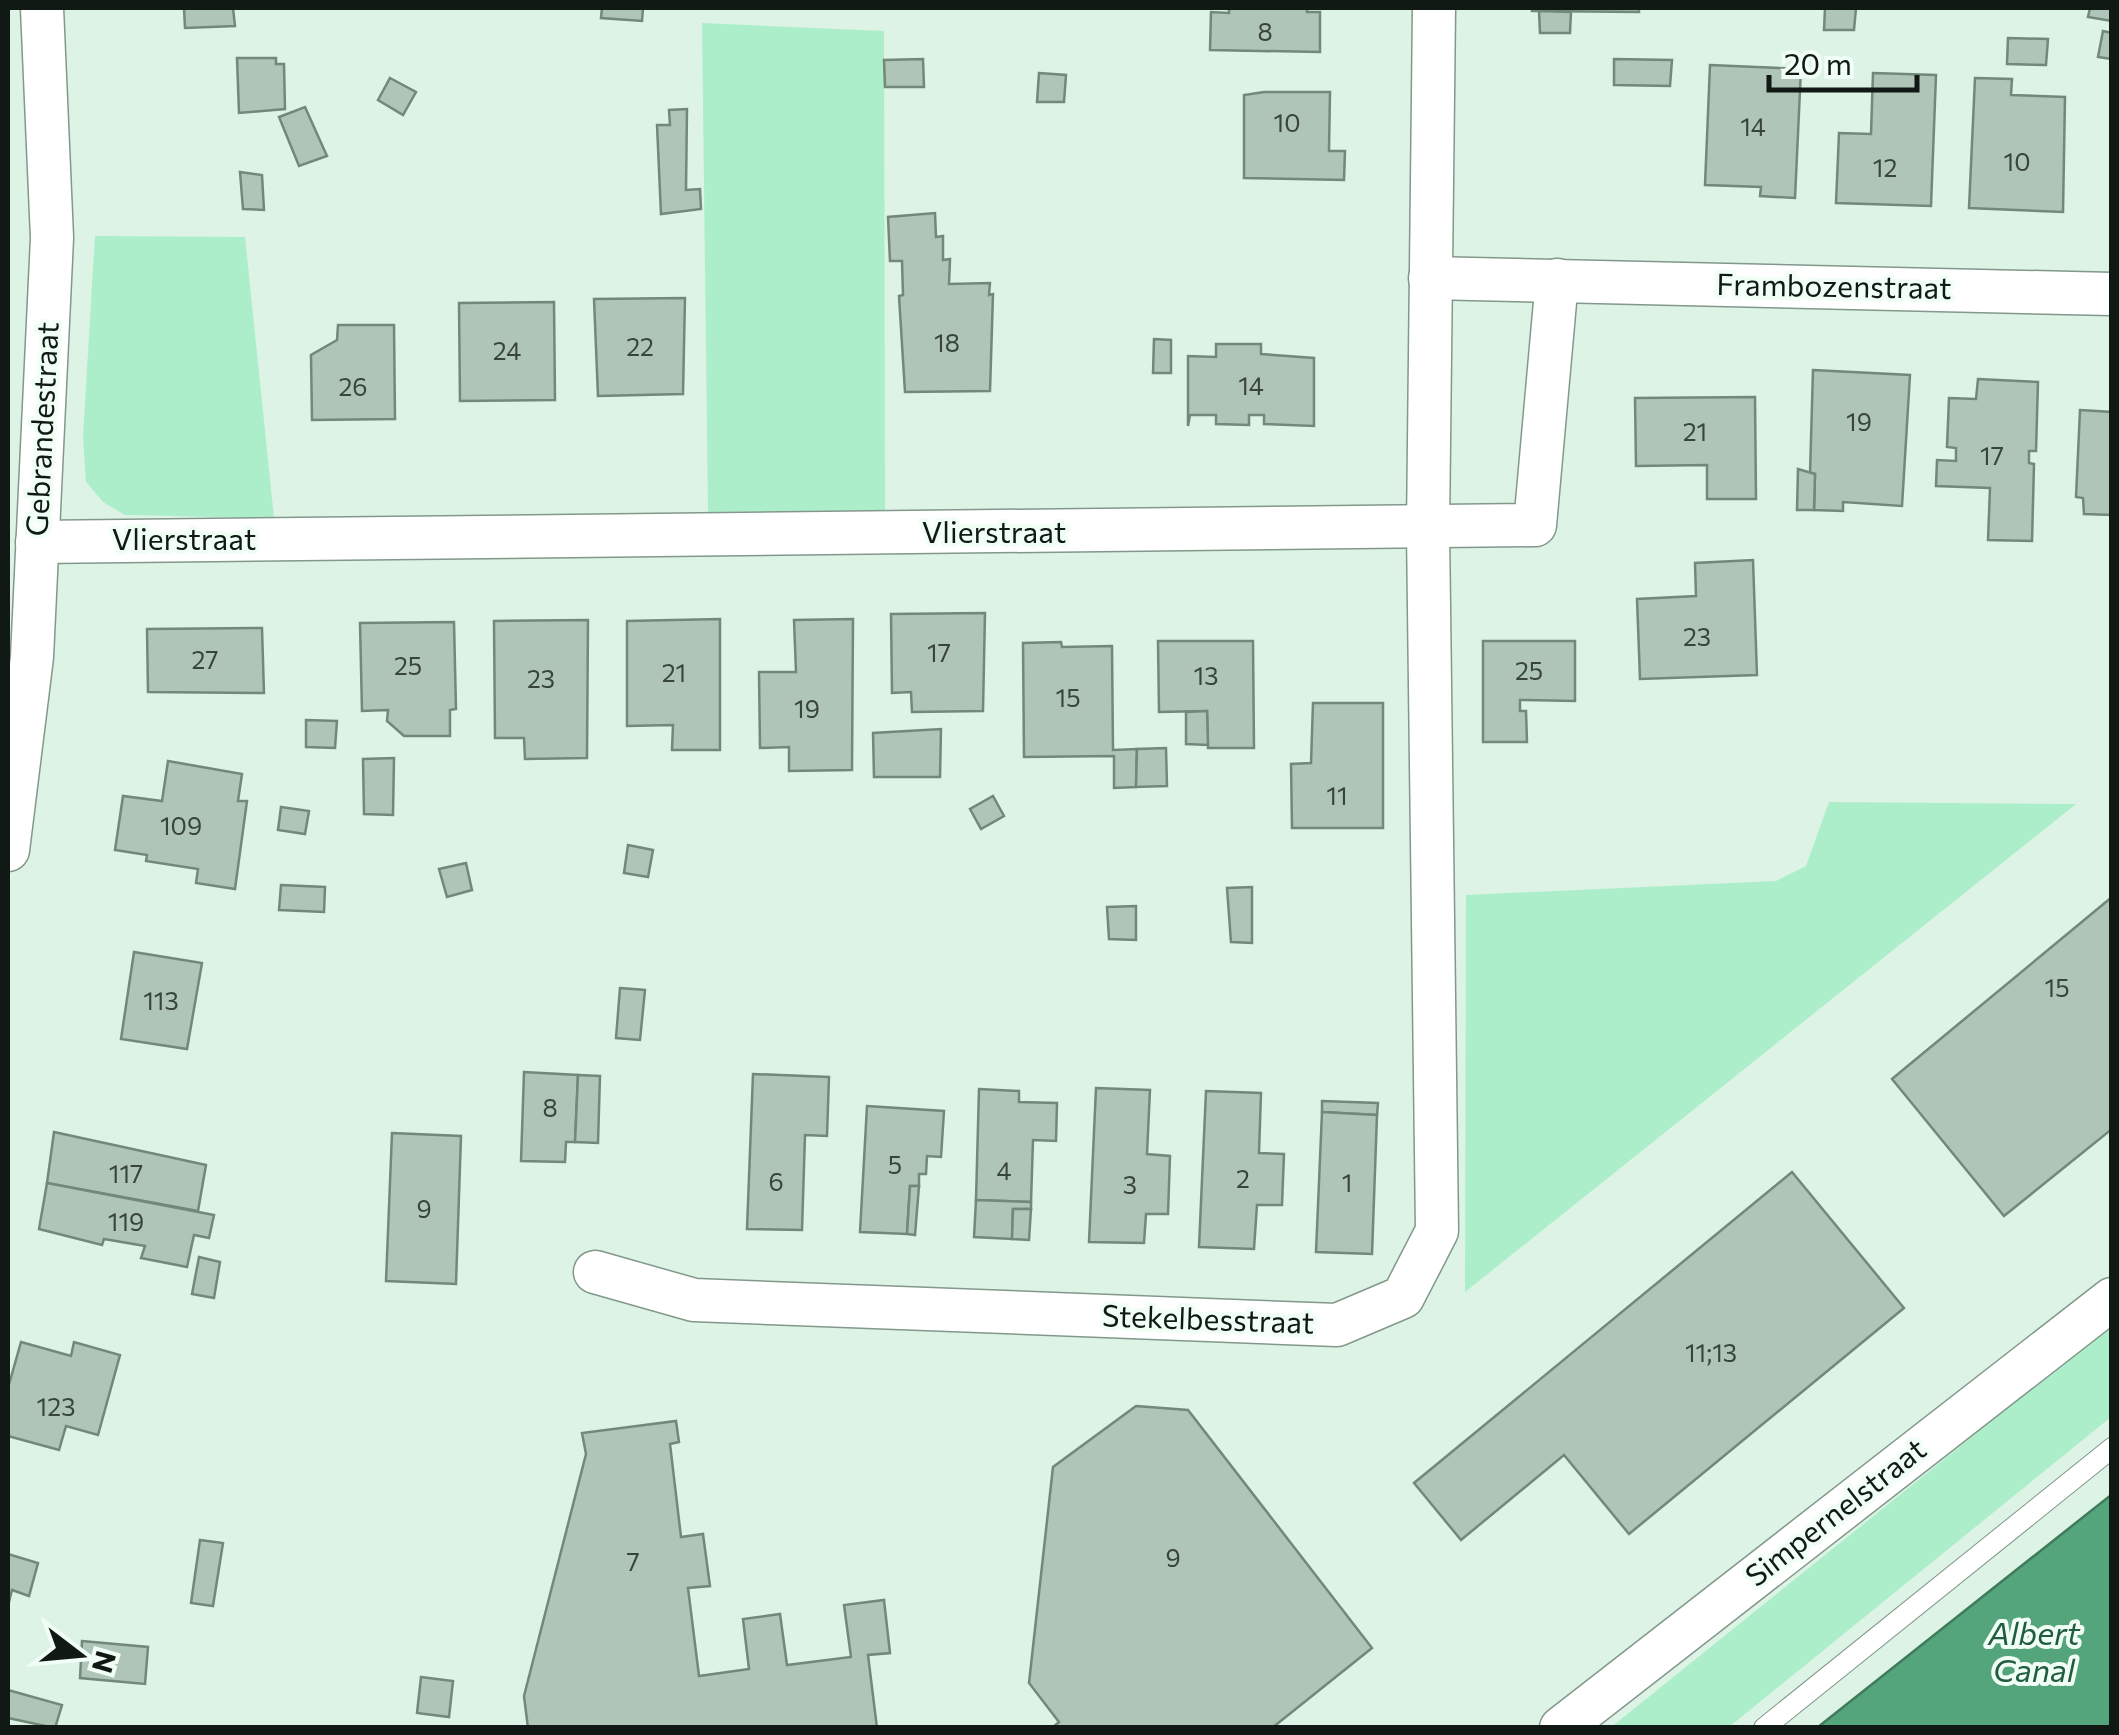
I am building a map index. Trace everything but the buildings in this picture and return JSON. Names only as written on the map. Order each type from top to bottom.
[{"type":"street","name":"Gebrandestraat","points":[[8,850],[32,658],[52,238],[42,8]]},
{"type":"street","points":[[1434,8],[1428,530],[1535,526],[1557,280]]},
{"type":"street","name":"Frambozenstraat","points":[[1430,278],[2112,294]]},
{"type":"street","name":"Vlierstraat","points":[[37,542],[1428,530]]},
{"type":"street","name":"Stekelbesstraat","points":[[595,1272],[694,1300],[1337,1325],[1403,1297],[1437,1231],[1428,530]]},
{"type":"street","name":"Simpernelstraat","points":[[1561,1728],[2112,1299]]},
{"type":"lane","points":[[1764,1728],[2112,1448]]},
{"type":"shaded area","points":[[702,23],[884,31],[885,510],[708,512]]},
{"type":"shaded area","points":[[95,236],[245,237],[274,518],[125,515],[103,502],[86,482],[83,436]]},
{"type":"shaded area","points":[[1829,802],[2076,804],[1465,1292],[1466,895],[1776,881],[1806,866]]},
{"type":"shaded area","points":[[2111,1325],[2111,1417],[1729,1727],[1610,1728]]},
{"type":"water","name":"Albert Canal","points":[[2111,1495],[2111,1727],[1818,1727]]}]
